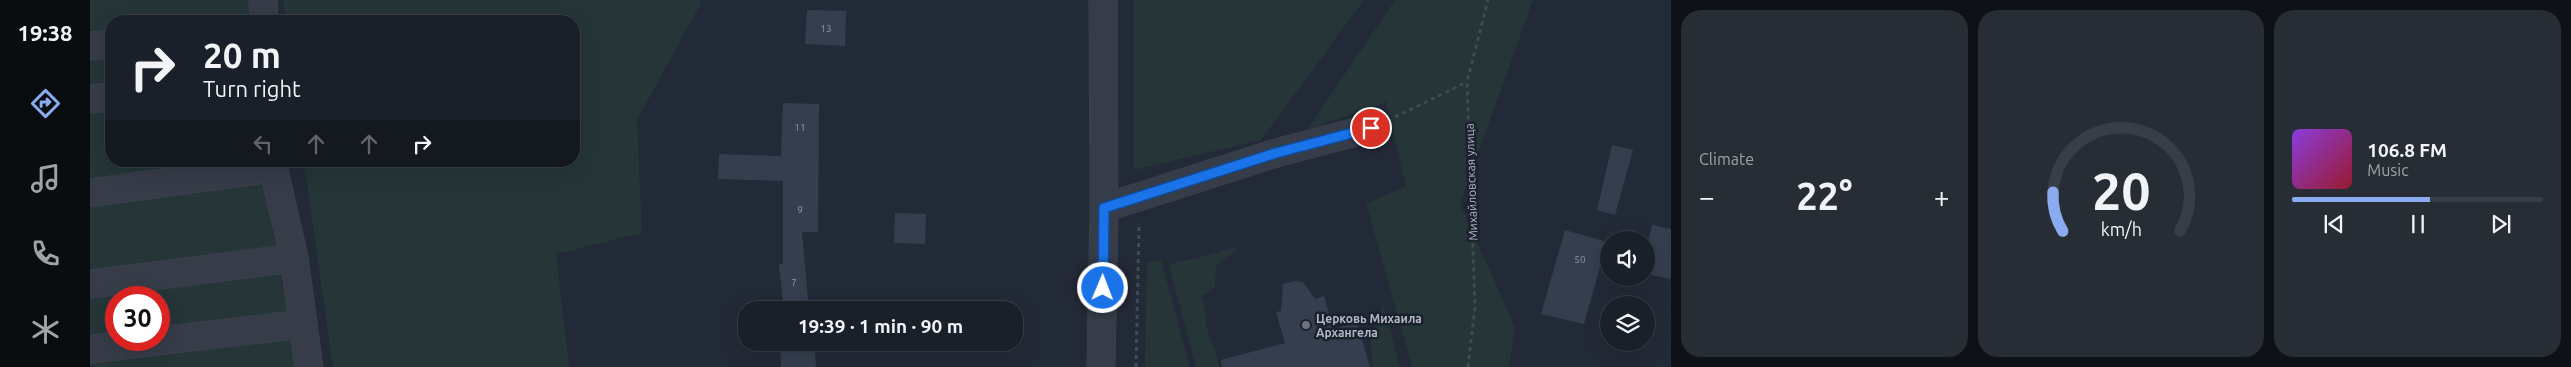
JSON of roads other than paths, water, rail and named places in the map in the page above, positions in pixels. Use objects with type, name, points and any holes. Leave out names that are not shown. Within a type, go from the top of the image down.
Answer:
[{"type":"street","points":[[263,0],[264,15]]},
{"type":"street","points":[[1101,367],[1104,208],[1103,0]]},
{"type":"street","points":[[90,46],[105,45]]},
{"type":"street","points":[[90,100],[105,99]]},
{"type":"street","points":[[1104,208],[1276,153],[1371,128]]},
{"type":"street","points":[[90,193],[260,167]]},
{"type":"street","points":[[273,167],[294,258],[310,367]]},
{"type":"street","points":[[90,284],[294,258]]},
{"type":"street","points":[[90,349],[303,324]]},
{"type":"place","name":"Церковь Михаила Архангела","points":[[1306,325]]}]
